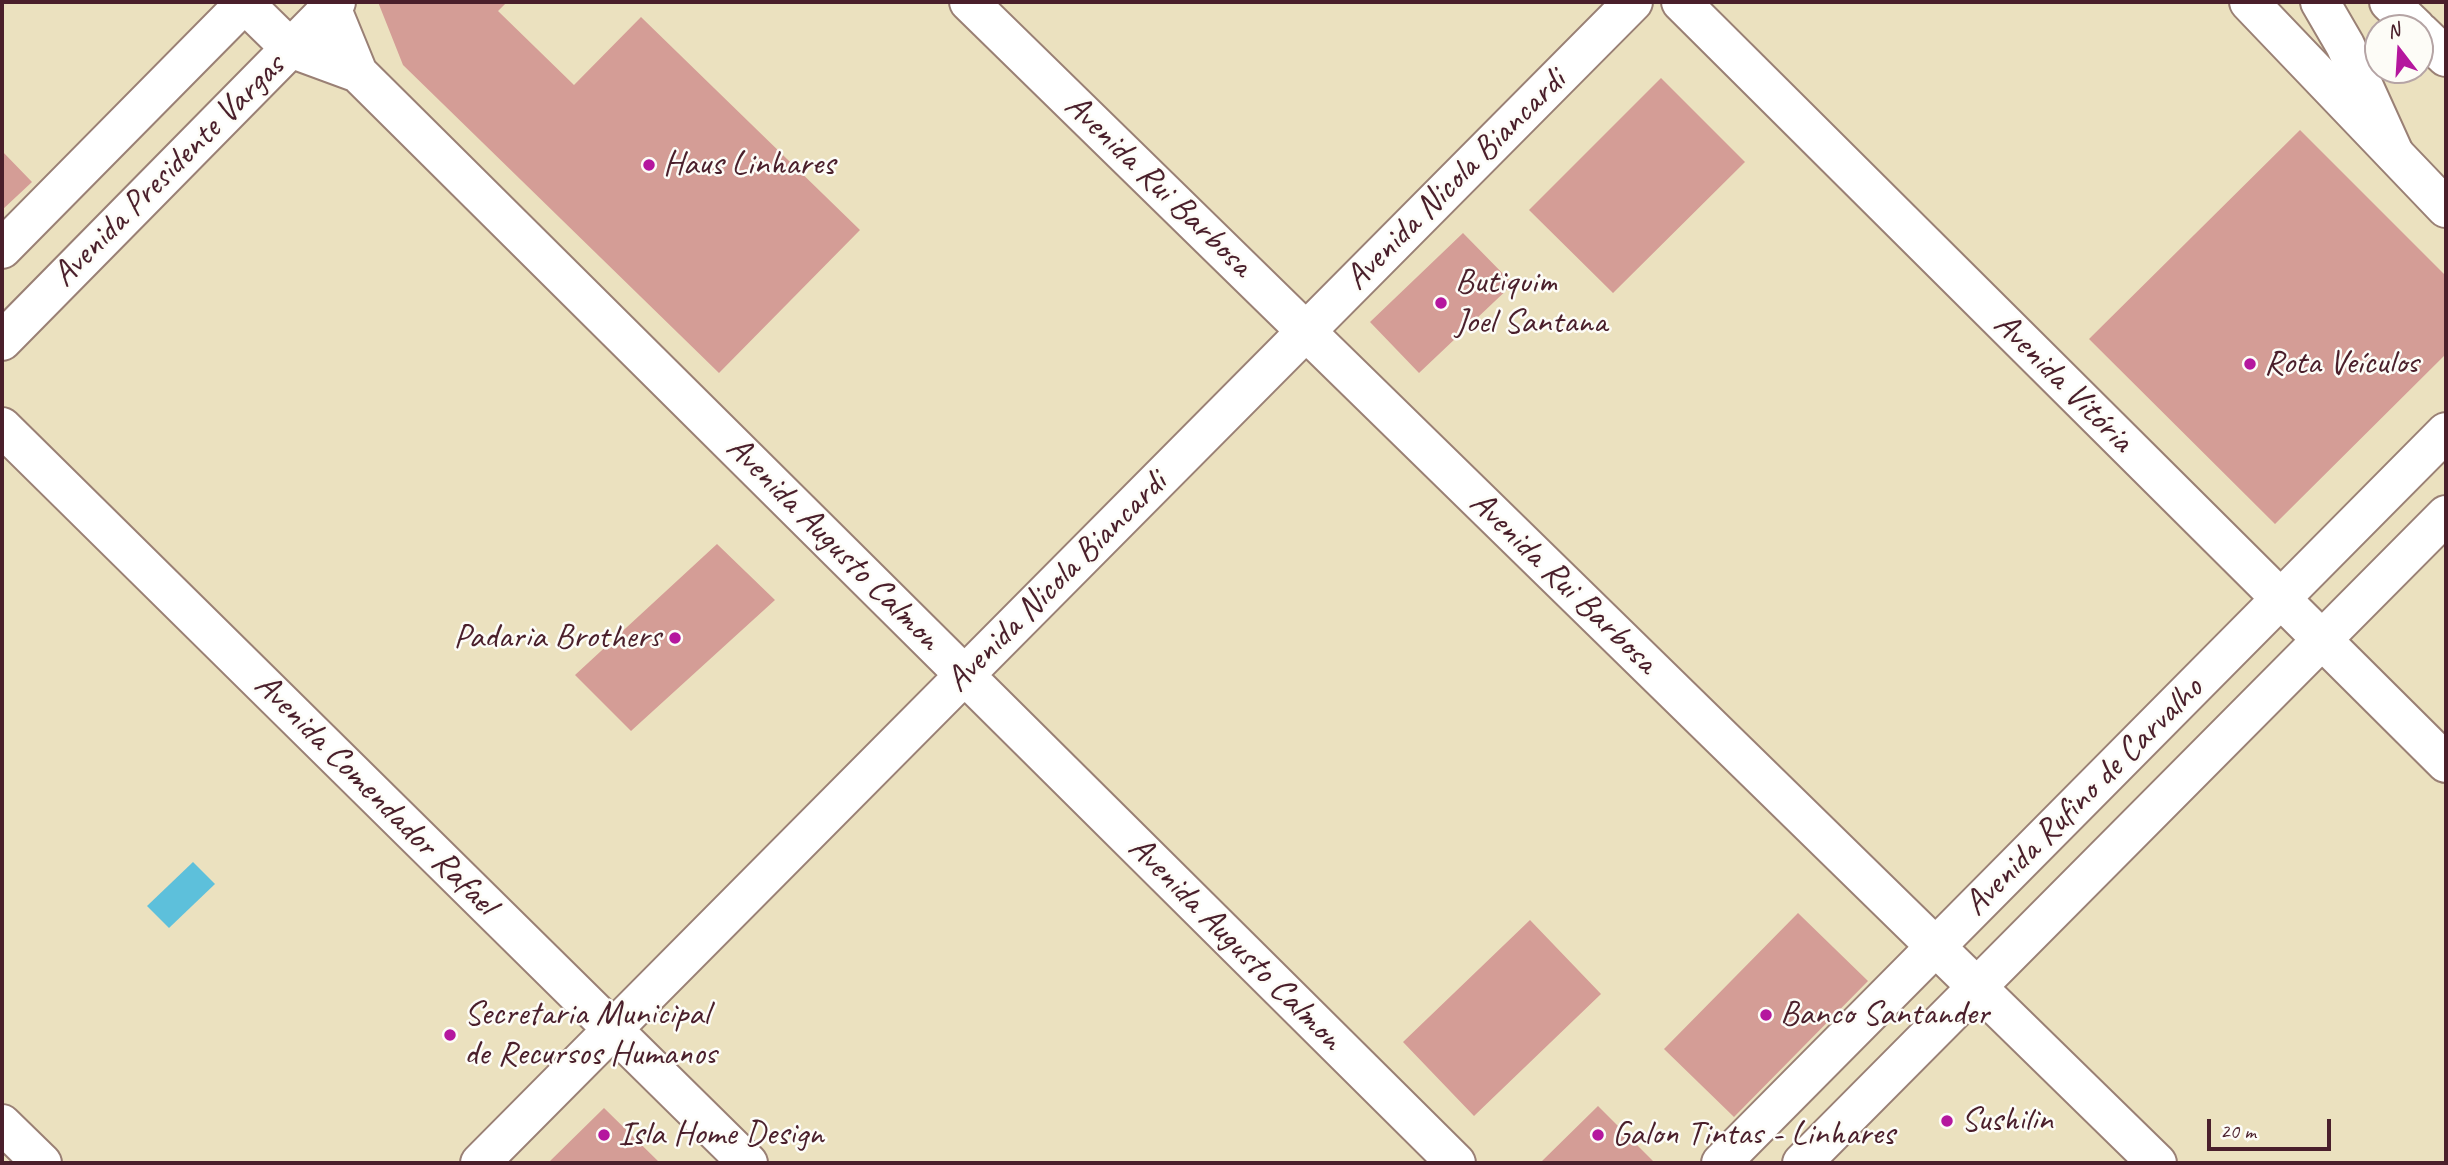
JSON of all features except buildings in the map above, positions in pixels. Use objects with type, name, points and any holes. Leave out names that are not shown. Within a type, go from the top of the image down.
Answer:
[{"type":"main road","points":[[244,2],[290,48]]},
{"type":"main road","name":"Avenida Presidente Vargas","points":[[2,248],[244,2]]},
{"type":"main road","name":"Avenida Rui Barbosa","points":[[969,2],[2157,1163]]},
{"type":"main road","name":"Avenida Nicola Biancardi","points":[[480,1163],[1633,2]]},
{"type":"main road","name":"Avenida Vitória","points":[[1681,2],[2446,763]]},
{"type":"main road","points":[[2249,2],[2446,208]]},
{"type":"main road","points":[[2320,2],[2345,45],[2394,153]]},
{"type":"main road","name":"Avenida Presidente Vargas","points":[[2,341],[331,3]]},
{"type":"main road","name":"Avenida Augusto Calmon","points":[[331,3],[358,73],[1456,1163]]},
{"type":"main road","name":"Avenida Augusto Calmon","points":[[290,48],[358,73]]},
{"type":"main road","name":"Avenida Comendador Rafael","points":[[2,427],[748,1163]]},
{"type":"main road","name":"Avenida Rufino de Carvalho","points":[[1721,1163],[2446,432]]},
{"type":"main road","name":"Avenida Rufino de Carvalho","points":[[1802,1163],[2446,515]]},
{"type":"main road","points":[[2,1124],[42,1163]]},
{"type":"water","points":[[193,862],[215,884],[169,928],[147,906]]},
{"type":"place","name":"Haus Linhares","points":[[649,165]]},
{"type":"place","name":"Butiquim Joel Santana","points":[[1441,303]]},
{"type":"place","name":"Rota Veículos","points":[[2250,364]]},
{"type":"place","name":"Padaria Brothers","points":[[675,638]]},
{"type":"place","name":"Banco Santander","points":[[1766,1015]]},
{"type":"place","name":"Secretaria Municipal de Recursos Humanos","points":[[450,1035]]},
{"type":"place","name":"Sushilin","points":[[1947,1121]]},
{"type":"place","name":"Isla Home Design","points":[[604,1135]]},
{"type":"place","name":"Galon Tintas - Linhares","points":[[1598,1135]]}]
